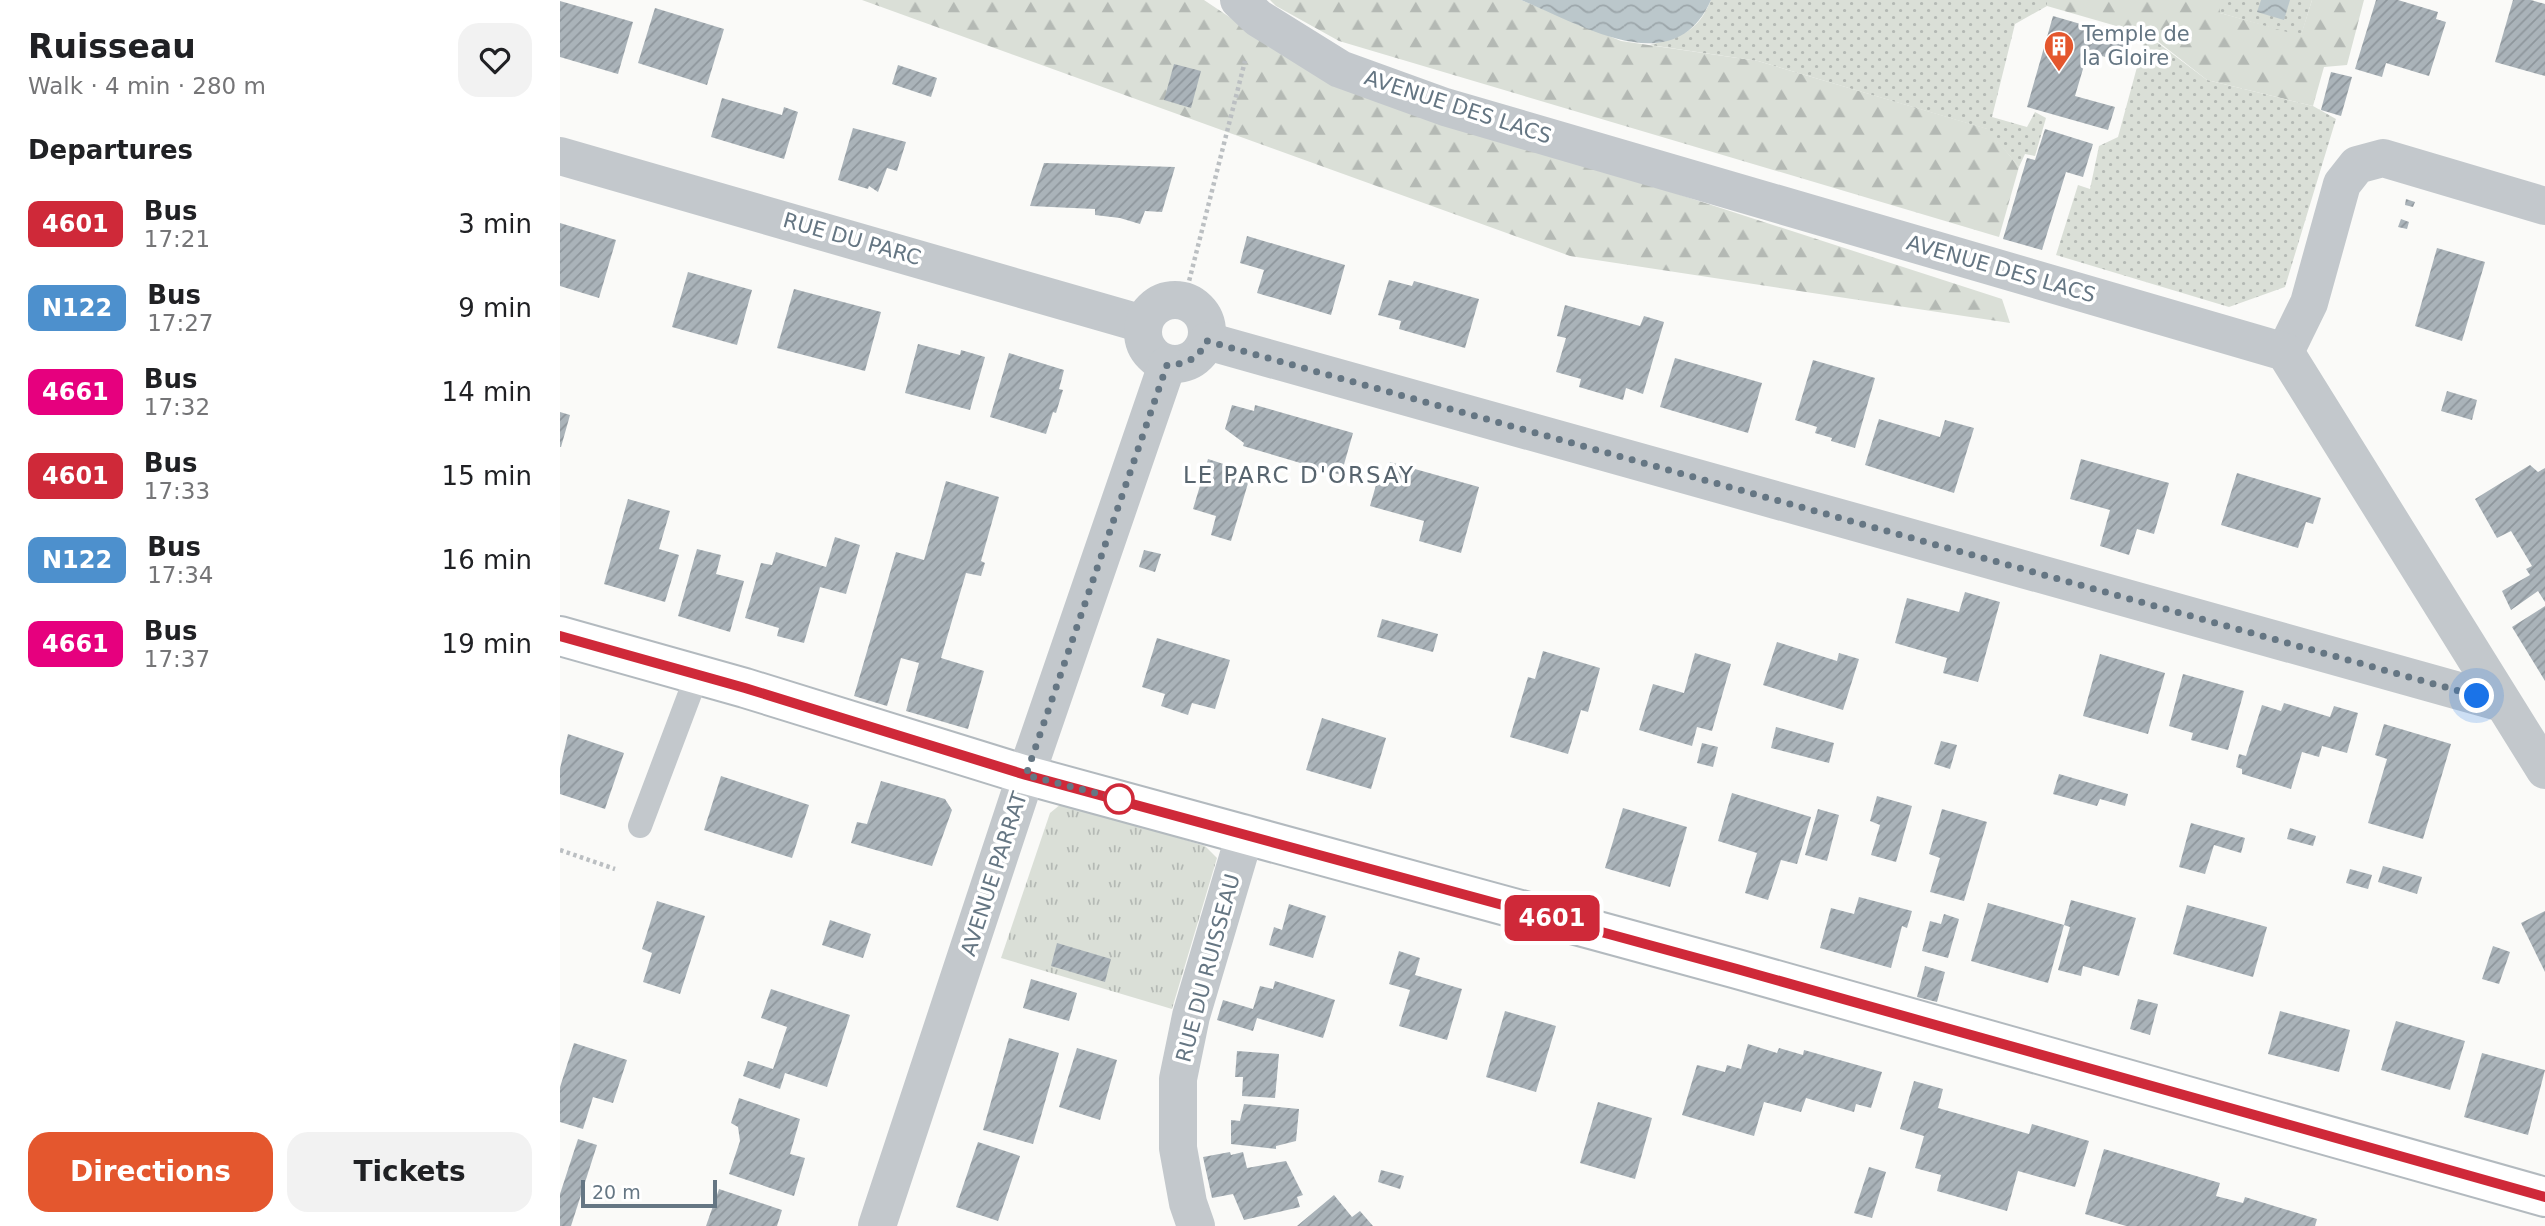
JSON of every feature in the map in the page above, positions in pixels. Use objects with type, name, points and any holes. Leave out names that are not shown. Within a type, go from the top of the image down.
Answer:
[{"type":"main road","points":[[560,636],[1026,775],[1737,969],[2545,1197]]},
{"type":"street","name":"AVENUE DES LACS","points":[[1248,9],[1340,69],[1445,107],[2285,352]]},
{"type":"street","name":"RUE DU PARC","points":[[560,156],[1143,324]]},
{"type":"street","points":[[2545,206],[2383,158],[2357,165],[2342,184],[2309,303],[2285,352],[2545,770]]},
{"type":"street","points":[[1184,300],[1201,312],[1207,341],[1196,357],[1187,362],[1167,365],[1150,354],[1142,334],[1143,324],[1148,315],[1164,302],[1184,300]]},
{"type":"street","points":[[1207,341],[2502,703]]},
{"type":"street","name":"AVENUE PARRAT","points":[[877,1226],[1026,775],[1167,365]]},
{"type":"street","name":"RUE DU RUISSEAU","points":[[1196,1226],[1188,1203],[1178,1148],[1178,1079],[1191,1016],[1245,834]]},
{"type":"lane","points":[[640,826],[697,675]]},
{"type":"path","points":[[1184,300],[1234,94]]},
{"type":"path","points":[[560,850],[615,869]]},
{"type":"green space","points":[[862,0],[1204,0],[1322,79],[2002,299],[2010,323],[1570,256]]},
{"type":"green space","points":[[1270,0],[1521,0],[1621,41],[1758,61],[1988,129],[2019,167],[1999,237],[1339,41]]},
{"type":"green space","points":[[1711,0],[2047,0],[2047,6],[2015,24],[1992,117],[2027,127],[2035,112],[2046,118],[2035,156],[2025,154],[2019,167],[1987,129],[1758,61],[1650,45],[1687,32],[1700,20]]},
{"type":"green space","points":[[2047,0],[2220,0],[2220,13],[2301,35],[2312,0],[2364,0],[2347,65],[2324,67],[2313,106],[2207,80],[2151,36],[2047,6]]},
{"type":"green space","points":[[2220,0],[2312,0],[2301,36],[2220,13]]},
{"type":"green space","points":[[2146,34],[2207,80],[2313,106],[2336,119],[2285,287],[2229,307],[2056,255],[2078,185],[2090,189],[2099,146],[2118,137]]},
{"type":"green space","points":[[1067,803],[1205,846],[1217,858],[1172,1009],[1001,958],[1050,813],[1061,804]]},
{"type":"water","points":[[1521,0],[1711,0],[1695,25],[1674,39],[1650,43],[1598,33]]},
{"type":"water","points":[[2261,0],[2290,0],[2284,20],[2257,12]]},
{"type":"building","points":[[2376,0],[2398,0],[2438,12],[2436,19],[2446,22],[2429,76],[2386,63],[2382,77],[2355,69]]},
{"type":"building","points":[[2513,0],[2531,0],[2545,4],[2545,76],[2495,62]]},
{"type":"building","points":[[560,1],[633,22],[618,74],[560,57]]},
{"type":"building","points":[[655,8],[724,29],[707,85],[638,63]]},
{"type":"building","name":"Temple de la Gloire","points":[[2053,16],[2132,39],[2126,63],[2088,52],[2075,96],[2115,107],[2108,130],[2027,107]]},
{"type":"building","points":[[1174,64],[1201,71],[1191,108],[1164,100]]},
{"type":"building","points":[[898,65],[937,78],[931,97],[892,84]]},
{"type":"building","points":[[2331,72],[2352,77],[2341,116],[2321,110]]},
{"type":"building","points":[[722,98],[782,115],[784,107],[798,112],[784,159],[711,137]]},
{"type":"building","points":[[853,128],[906,142],[897,171],[887,168],[878,192],[869,186],[868,189],[838,180]]},
{"type":"building","points":[[2045,129],[2093,144],[2083,177],[2066,172],[2042,250],[2003,239],[2027,158],[2035,160]]},
{"type":"building","points":[[1044,163],[1175,167],[1162,212],[1145,211],[1140,224],[1095,215],[1095,209],[1030,206]]},
{"type":"building","points":[[2406,199],[2415,202],[2413,207],[2405,205]]},
{"type":"building","points":[[2401,219],[2409,222],[2407,229],[2398,227]]},
{"type":"building","points":[[560,223],[616,240],[599,298],[560,286]]},
{"type":"building","points":[[1247,236],[1345,265],[1331,315],[1257,293],[1264,270],[1240,263]]},
{"type":"building","points":[[2437,248],[2485,262],[2462,341],[2415,326]]},
{"type":"building","points":[[688,272],[752,290],[737,345],[672,327]]},
{"type":"building","points":[[1389,280],[1412,286],[1414,281],[1479,299],[1465,348],[1399,329],[1401,321],[1378,315]]},
{"type":"building","points":[[794,289],[881,312],[865,371],[777,348]]},
{"type":"building","points":[[1565,305],[1640,326],[1644,316],[1664,322],[1643,394],[1626,388],[1623,400],[1579,387],[1581,379],[1556,372],[1566,338],[1557,336]]},
{"type":"building","points":[[918,344],[960,355],[961,350],[985,357],[970,410],[905,393]]},
{"type":"building","points":[[1009,353],[1064,370],[1059,389],[1063,390],[1046,434],[990,417]]},
{"type":"building","points":[[1675,358],[1762,383],[1748,433],[1660,407]]},
{"type":"building","points":[[1813,360],[1875,378],[1855,448],[1831,441],[1832,438],[1815,433],[1817,427],[1795,420]]},
{"type":"building","points":[[2447,391],[2477,400],[2472,420],[2441,411]]},
{"type":"building","points":[[1232,405],[1254,411],[1255,405],[1353,433],[1341,475],[1243,446],[1244,443],[1225,429]]},
{"type":"building","points":[[560,412],[570,415],[561,447],[560,447]]},
{"type":"building","points":[[1879,419],[1940,437],[1945,420],[1974,428],[1954,493],[1865,465]]},
{"type":"building","points":[[1208,459],[1251,473],[1231,541],[1211,535],[1216,516],[1193,509]]},
{"type":"building","points":[[2081,459],[2169,483],[2154,534],[2137,529],[2129,555],[2100,546],[2110,510],[2070,499]]},
{"type":"building","points":[[1390,462],[1479,487],[1461,553],[1419,541],[1424,521],[1370,506],[1378,478],[1386,480]]},
{"type":"building","points":[[2530,465],[2538,472],[2545,468],[2545,602],[2538,591],[2511,610],[2502,591],[2530,575],[2526,569],[2532,566],[2511,531],[2497,538],[2475,499]]},
{"type":"building","points":[[2237,473],[2321,498],[2313,524],[2306,522],[2298,548],[2221,525]]},
{"type":"building","points":[[946,481],[999,497],[981,561],[985,563],[981,576],[966,573],[941,658],[984,671],[968,729],[906,711],[919,663],[901,658],[887,706],[854,696],[896,552],[924,560]]},
{"type":"building","points":[[628,499],[670,511],[659,549],[679,555],[665,602],[604,584]]},
{"type":"building","points":[[835,537],[860,545],[846,594],[820,587],[804,643],[777,636],[779,628],[745,618],[761,563],[772,565],[776,552],[826,567]]},
{"type":"building","points":[[697,549],[721,555],[716,574],[744,581],[730,632],[678,616]]},
{"type":"building","points":[[1144,550],[1161,554],[1155,572],[1139,567]]},
{"type":"building","points":[[1965,592],[2000,602],[1978,682],[1943,673],[1947,658],[1895,643],[1907,598],[1959,612]]},
{"type":"building","points":[[2545,606],[2545,681],[2512,627]]},
{"type":"building","points":[[1382,619],[1438,634],[1433,652],[1377,637]]},
{"type":"building","points":[[1157,638],[1230,660],[1215,709],[1192,703],[1188,715],[1161,706],[1165,694],[1142,687]]},
{"type":"building","points":[[1777,642],[1837,661],[1839,653],[1859,659],[1843,710],[1763,685]]},
{"type":"building","points":[[1543,651],[1600,668],[1588,712],[1581,710],[1568,754],[1510,737],[1528,677],[1535,679]]},
{"type":"building","points":[[1695,653],[1731,664],[1712,731],[1697,727],[1692,746],[1639,730],[1653,684],[1684,693]]},
{"type":"building","points":[[2100,654],[2165,673],[2148,734],[2083,716]]},
{"type":"building","points":[[2183,674],[2244,691],[2228,750],[2191,740],[2193,733],[2169,726]]},
{"type":"building","points":[[2284,703],[2330,717],[2334,706],[2358,713],[2347,753],[2322,746],[2319,757],[2302,752],[2291,789],[2242,774],[2242,769],[2236,767],[2239,754],[2246,756],[2262,705],[2281,711]]},
{"type":"building","points":[[1322,718],[1386,738],[1371,789],[1306,770]]},
{"type":"building","points":[[2384,724],[2451,744],[2423,839],[2368,823],[2387,759],[2375,755]]},
{"type":"building","points":[[1776,727],[1834,743],[1829,763],[1771,748]]},
{"type":"building","points":[[568,734],[624,753],[605,809],[560,794],[560,769]]},
{"type":"building","points":[[1941,741],[1957,745],[1950,769],[1934,764]]},
{"type":"building","points":[[1702,743],[1718,747],[1713,767],[1697,763]]},
{"type":"building","points":[[2059,774],[2128,794],[2125,806],[2100,799],[2097,806],[2053,794]]},
{"type":"building","points":[[721,776],[809,805],[792,858],[704,830]]},
{"type":"building","points":[[881,781],[945,799],[952,810],[932,866],[851,843],[857,822],[867,824]]},
{"type":"building","points":[[1732,793],[1811,817],[1797,864],[1781,860],[1768,900],[1745,893],[1757,853],[1718,841]]},
{"type":"building","points":[[1877,796],[1912,806],[1896,862],[1871,855],[1880,825],[1870,821]]},
{"type":"building","points":[[1623,808],[1687,827],[1670,887],[1605,868]]},
{"type":"building","points":[[1818,809],[1839,815],[1827,861],[1805,855]]},
{"type":"building","points":[[1942,809],[1987,822],[1964,901],[1930,892],[1940,858],[1929,854]]},
{"type":"building","points":[[2191,823],[2245,838],[2241,853],[2214,845],[2205,874],[2179,867]]},
{"type":"building","points":[[2290,828],[2316,836],[2313,846],[2287,839]]},
{"type":"building","points":[[2383,866],[2422,877],[2417,894],[2378,882]]},
{"type":"building","points":[[2350,869],[2372,875],[2368,889],[2346,883]]},
{"type":"building","points":[[1859,897],[1912,911],[1907,928],[1902,926],[1891,968],[1820,948],[1831,908],[1854,914]]},
{"type":"building","points":[[2071,900],[2136,918],[2119,976],[2083,966],[2081,976],[2058,970],[2070,927],[2064,925]]},
{"type":"building","points":[[657,901],[705,916],[680,994],[643,982],[652,953],[642,949]]},
{"type":"building","points":[[1988,903],[2064,925],[2048,983],[1971,961]]},
{"type":"building","points":[[1289,904],[1326,916],[1313,958],[1269,945],[1274,927],[1282,930]]},
{"type":"building","points":[[2187,905],[2267,927],[2253,977],[2173,954]]},
{"type":"building","points":[[2545,911],[2545,972],[2521,923]]},
{"type":"building","points":[[1944,914],[1959,919],[1948,958],[1922,951],[1930,921],[1941,924]]},
{"type":"building","points":[[830,920],[871,934],[863,958],[822,945]]},
{"type":"building","points":[[1057,943],[1111,959],[1105,982],[1051,966]]},
{"type":"building","points":[[2493,946],[2510,952],[2499,984],[2482,979]]},
{"type":"building","points":[[1399,951],[1420,958],[1415,975],[1462,989],[1447,1040],[1399,1026],[1410,990],[1389,984]]},
{"type":"building","points":[[1925,966],[1945,972],[1937,1002],[1917,997]]},
{"type":"building","points":[[1031,979],[1077,993],[1069,1021],[1023,1008]]},
{"type":"building","points":[[1275,981],[1335,1000],[1323,1038],[1257,1018],[1253,1031],[1217,1020],[1223,1000],[1253,1009],[1260,986],[1273,989]]},
{"type":"building","points":[[771,989],[850,1015],[827,1087],[785,1073],[780,1089],[743,1076],[748,1061],[773,1069],[787,1027],[761,1018]]},
{"type":"building","points":[[2138,999],[2158,1004],[2150,1035],[2130,1029]]},
{"type":"building","points":[[1505,1011],[1556,1026],[1536,1092],[1486,1077]]},
{"type":"building","points":[[2280,1011],[2350,1030],[2339,1072],[2268,1054]]},
{"type":"building","points":[[2396,1021],[2465,1041],[2450,1090],[2381,1070]]},
{"type":"building","points":[[1009,1038],[1059,1053],[1033,1144],[983,1130]]},
{"type":"building","points":[[574,1043],[627,1060],[613,1103],[593,1097],[583,1129],[560,1122],[560,1087]]},
{"type":"building","points":[[1748,1044],[1777,1053],[1779,1048],[1803,1055],[1804,1050],[1882,1072],[1871,1108],[1856,1104],[1854,1112],[1806,1098],[1801,1112],[1764,1102],[1754,1136],[1682,1115],[1697,1065],[1725,1072],[1727,1065],[1741,1069]]},
{"type":"building","points":[[1077,1048],[1117,1060],[1100,1120],[1059,1107]]},
{"type":"building","points":[[1237,1051],[1279,1054],[1275,1098],[1242,1096],[1243,1077],[1235,1077]]},
{"type":"building","points":[[2482,1053],[2545,1070],[2528,1135],[2464,1117]]},
{"type":"building","points":[[1914,1081],[1943,1089],[1938,1108],[2029,1134],[2032,1124],[2089,1141],[2075,1187],[2018,1171],[2007,1211],[1937,1191],[1941,1175],[1915,1168],[1924,1136],[1900,1129]]},
{"type":"building","points":[[739,1098],[800,1119],[790,1154],[805,1158],[794,1196],[729,1174],[740,1141],[738,1127],[731,1123]]},
{"type":"building","points":[[1598,1102],[1652,1118],[1635,1179],[1580,1163]]},
{"type":"building","points":[[1244,1104],[1299,1109],[1296,1141],[1276,1146],[1276,1149],[1231,1144],[1231,1120],[1240,1121]]},
{"type":"building","points":[[578,1139],[597,1145],[571,1226],[560,1226],[560,1194]]},
{"type":"building","points":[[978,1142],[1020,1156],[998,1221],[956,1207]]},
{"type":"building","points":[[2104,1149],[2220,1183],[2216,1196],[2243,1203],[2245,1197],[2317,1219],[2315,1226],[2126,1226],[2085,1214]]},
{"type":"building","points":[[1230,1152],[1231,1155],[1243,1152],[1247,1168],[1286,1161],[1303,1195],[1297,1197],[1300,1207],[1244,1220],[1233,1194],[1212,1198],[1203,1157]]},
{"type":"building","points":[[1869,1167],[1886,1172],[1872,1218],[1854,1213]]},
{"type":"building","points":[[1381,1170],[1404,1176],[1400,1189],[1378,1182]]},
{"type":"building","points":[[719,1189],[782,1210],[777,1226],[706,1226]]},
{"type":"building","points":[[1334,1195],[1352,1217],[1360,1211],[1373,1226],[1297,1226]]},
{"type":"bus line","name":"4601","points":[[560,636],[745,688],[1026,775],[1737,969],[2545,1197]]},
{"type":"place","name":"Temple de la Gloire","points":[[2059,73]]},
{"type":"district","name":"LE PARC D'ORSAY","points":[[1299,475]]},
{"type":"route","points":[[1119,799],[1026,775],[1167,365],[1187,362],[1196,357],[1207,341],[2477,696]]}]
